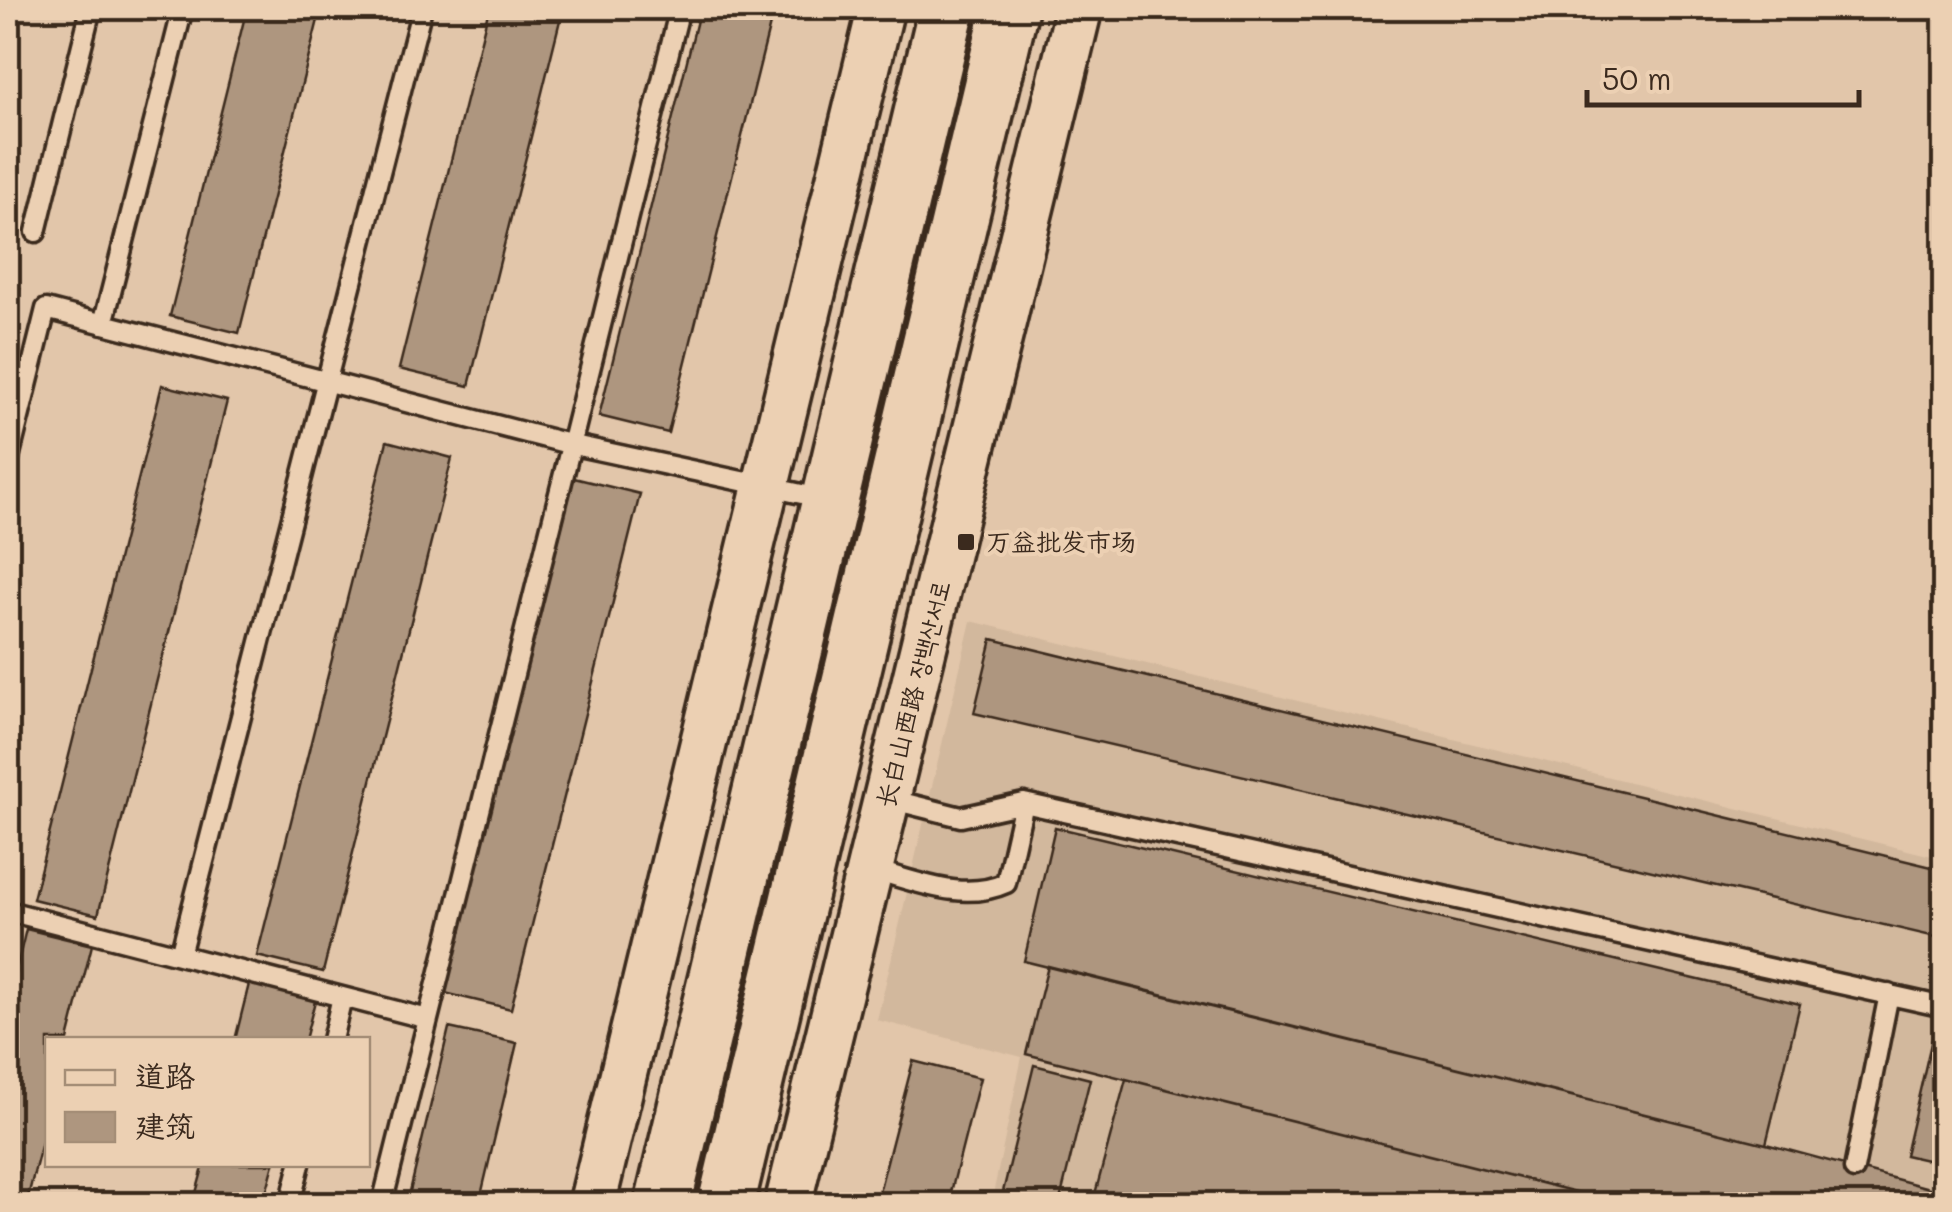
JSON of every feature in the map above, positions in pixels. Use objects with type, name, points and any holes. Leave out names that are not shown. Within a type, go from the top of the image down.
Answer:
[{"type":"main road","points":[[663,1204],[948,8]]},
{"type":"main road","points":[[726,1204],[1010,8]]},
{"type":"street","points":[[592,1204],[881,8]]},
{"type":"street","name":"长白山西路 장백산서로","points":[[788,1204],[1079,8]]},
{"type":"lane","points":[[36,232],[92,8]]},
{"type":"lane","points":[[103,324],[183,8]]},
{"type":"lane","points":[[180,955],[422,8]]},
{"type":"lane","points":[[382,1204],[680,8]]},
{"type":"lane","points":[[8,462],[46,310],[570,444],[830,500]]},
{"type":"lane","points":[[888,799],[961,817],[1024,803],[1944,1007]]},
{"type":"lane","points":[[869,868],[964,893],[986,892],[1006,883],[1024,803]]},
{"type":"lane","points":[[8,911],[428,1019]]},
{"type":"lane","points":[[1854,1169],[1888,994]]},
{"type":"lane","points":[[333,1037],[342,997]]},
{"type":"lane","points":[[290,1204],[299,1167]]},
{"type":"shaded area","points":[[971,621],[1944,859],[1944,1204],[991,1204],[1022,1057],[877,1020]]},
{"type":"building","points":[[247,8],[321,8],[239,333],[170,316]]},
{"type":"building","points":[[489,8],[563,8],[469,386],[399,369]]},
{"type":"building","points":[[700,8],[774,8],[668,433],[599,416]]},
{"type":"building","points":[[8,286],[20,289],[8,341]]},
{"type":"building","points":[[162,385],[227,401],[98,915],[33,899]]},
{"type":"building","points":[[387,441],[452,458],[323,972],[257,956]]},
{"type":"building","points":[[574,478],[640,494],[511,1009],[445,993]]},
{"type":"building","points":[[992,639],[1944,870],[1944,939],[974,713]]},
{"type":"building","points":[[1055,827],[1800,1004],[1766,1144],[1024,961]]},
{"type":"building","points":[[26,929],[92,945],[69,1037],[45,1037],[45,1131],[26,1204],[8,1204],[8,1004]]},
{"type":"building","points":[[1048,966],[1766,1144],[1944,1192],[1944,1204],[1624,1204],[1026,1054]]},
{"type":"building","points":[[250,980],[316,997],[306,1037],[236,1037]]},
{"type":"building","points":[[1935,1026],[1944,1028],[1944,1164],[1905,1155]]},
{"type":"building","points":[[449,1028],[517,1043],[479,1204],[407,1204]]},
{"type":"building","points":[[913,1061],[980,1078],[948,1204],[876,1204]]},
{"type":"building","points":[[1034,1065],[1090,1079],[1059,1204],[1000,1204]]},
{"type":"building","points":[[1126,1079],[1624,1204],[1138,1204],[1095,1194]]},
{"type":"building","points":[[203,1167],[273,1167],[263,1204],[193,1204]]},
{"type":"place","name":"万益批发市场","points":[[966,542]]}]
